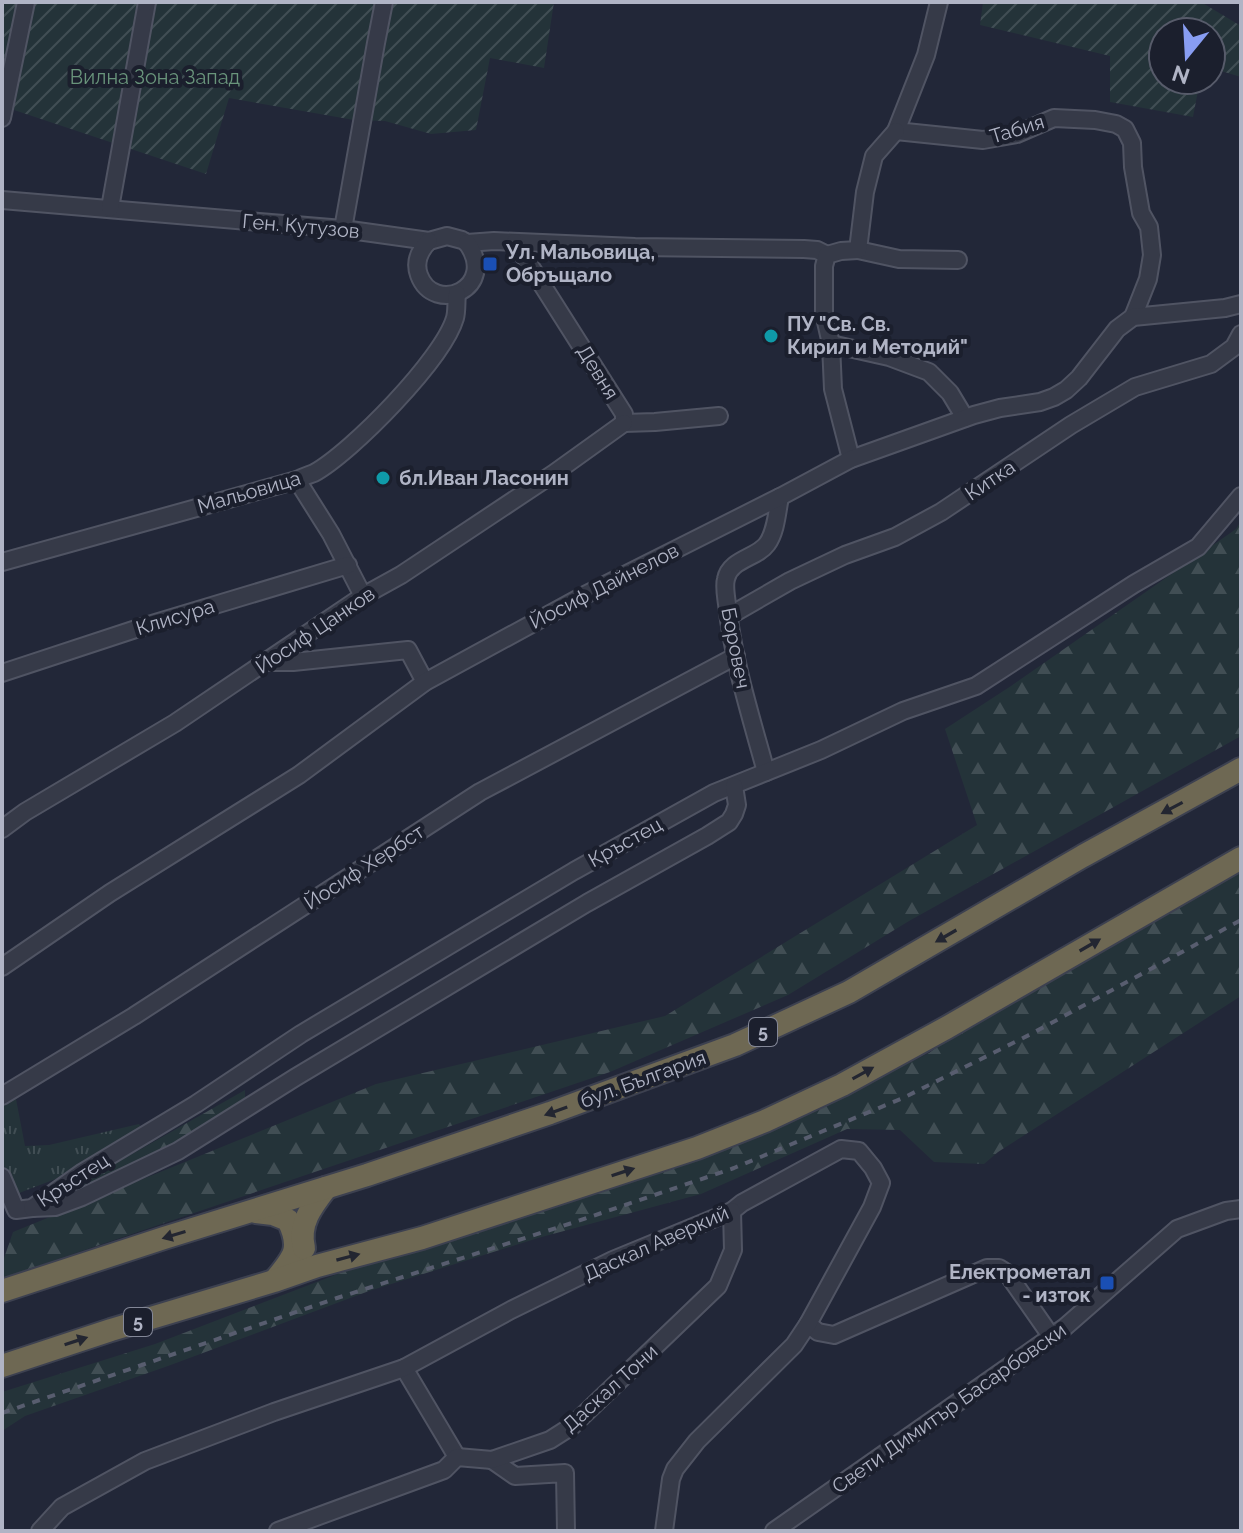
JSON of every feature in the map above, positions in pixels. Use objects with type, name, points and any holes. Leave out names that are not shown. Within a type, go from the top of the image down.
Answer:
[{"type":"highway","name":"бул. България","points":[[2,1291],[550,1113],[735,1045],[849,992],[1083,856],[1241,770]]},
{"type":"highway","name":"5","points":[[2,1366],[317,1266],[422,1238],[697,1148],[765,1121],[842,1085],[933,1035],[1241,858]]},
{"type":"highway","points":[[317,1266],[305,1252],[302,1238],[305,1220],[326,1188]]},
{"type":"highway","points":[[249,1212],[273,1214],[288,1220],[295,1235],[292,1260],[274,1281]]},
{"type":"street","points":[[2,118],[26,2]]},
{"type":"street","points":[[110,208],[147,2]]},
{"type":"street","points":[[343,229],[384,2]]},
{"type":"street","points":[[939,2],[926,55],[896,131],[874,156],[865,192],[858,250],[899,259],[958,260]]},
{"type":"street","name":"Табия","points":[[896,131],[983,140],[1017,134],[1054,118],[1095,120],[1125,129],[1132,143],[1141,213],[1149,227],[1152,255],[1148,279],[1133,317]]},
{"type":"street","name":"Ген. Кутузов","points":[[2,200],[343,229],[429,241],[447,236],[467,243],[804,249],[827,255],[858,250]]},
{"type":"street","points":[[429,241],[417,258],[420,279],[435,293],[446,295],[457,294],[474,277],[477,265],[467,243]]},
{"type":"street","name":"Девня","points":[[515,242],[624,414],[624,423],[719,416]]},
{"type":"street","points":[[827,255],[824,266],[824,313],[831,344],[833,389],[851,459]]},
{"type":"street","name":"Мальовица","points":[[2,562],[313,473],[356,440],[420,373],[442,344],[455,317],[457,294]]},
{"type":"street","points":[[1133,317],[1241,304]]},
{"type":"street","name":"Йосиф Дайнелов","points":[[2,967],[110,893],[299,775],[425,682],[581,597],[851,459],[965,418],[1000,408],[1040,402],[1066,390],[1117,329],[1133,317]]},
{"type":"street","name":"Китка","points":[[729,616],[790,581],[845,555],[895,537],[941,512],[1071,425],[1135,387],[1211,364],[1234,347],[1241,334]]},
{"type":"street","points":[[831,344],[889,357],[929,372],[950,393],[965,418]]},
{"type":"street","name":"Йосиф Цанков","points":[[2,829],[25,812],[175,723],[363,596],[401,575],[544,481],[624,423]]},
{"type":"street","points":[[297,480],[315,506],[363,596]]},
{"type":"street","name":"Кръстец","points":[[24,1209],[196,1104],[301,1034],[574,871],[714,793],[821,750],[903,711],[976,686],[1134,584],[1198,547],[1241,496]]},
{"type":"street","name":"Боровеч","points":[[766,772],[736,656],[726,578],[739,562],[765,548],[774,527],[780,497]]},
{"type":"street","name":"Клисура","points":[[2,673],[348,565]]},
{"type":"street","points":[[267,662],[408,650],[425,682]]},
{"type":"street","name":"Йосиф Хербст","points":[[2,1096],[147,1008],[480,792],[736,656]]},
{"type":"street","points":[[2,1177],[24,1209],[55,1207],[178,1151],[587,903],[729,822],[737,805],[734,786]]},
{"type":"street","name":"Даскал Аверкий","points":[[40,1531],[62,1507],[145,1461],[274,1412],[404,1368],[511,1310],[613,1260],[732,1211],[841,1149],[859,1151],[881,1183],[872,1207],[794,1345],[681,1460],[671,1479],[664,1531]]},
{"type":"street","name":"Свети Димитър Басарбовски","points":[[774,1531],[1065,1327],[1177,1229],[1226,1211],[1241,1209]]},
{"type":"street","name":"Даскал Тони","points":[[457,1457],[492,1460],[550,1440],[572,1426],[718,1286],[733,1250],[732,1211]]},
{"type":"street","points":[[808,1324],[818,1332],[834,1335],[987,1268],[999,1268],[1007,1273],[1051,1336]]},
{"type":"street","points":[[278,1531],[444,1470],[457,1457],[404,1368]]},
{"type":"street","points":[[492,1460],[515,1476],[565,1473],[566,1531]]},
{"type":"green space","name":"Вилна Зона Запад","points":[[2,2],[554,2],[544,68],[490,58],[476,130],[431,134],[385,121],[354,120],[229,98],[206,174],[2,106]]},
{"type":"green space","points":[[983,2],[1201,2],[1224,16],[1147,16],[1147,96],[1197,96],[1193,117],[1110,102],[1110,56],[980,25]]},
{"type":"green space","points":[[1227,18],[1241,26],[1241,77],[1227,73]]},
{"type":"green space","points":[[1241,521],[1241,736],[909,921],[788,995],[610,1072],[2,1278],[2,1264],[13,1232],[376,1084],[665,1016],[977,825],[945,729],[1236,529]]},
{"type":"green space","points":[[1241,866],[1241,996],[984,1164],[934,1162],[900,1130],[847,1129],[701,1194],[538,1238],[369,1291],[25,1416],[2,1431],[2,1392],[155,1344],[348,1270],[634,1181],[814,1109],[929,1053],[949,1038]]},
{"type":"green space","points":[[245,1090],[245,1107],[49,1205],[67,1191]]},
{"type":"green space","points":[[16,1099],[25,1146],[49,1145],[139,1124],[152,1142],[14,1195],[2,1160],[2,1105]]},
{"type":"railway","points":[[2,1413],[337,1298],[734,1168],[903,1098],[1031,1034],[1241,920]]},
{"type":"place","name":"Ул. Мальовица, Обръщало","points":[[490,264]]},
{"type":"place","name":"ПУ \"Св. Св. Кирил и Методий\"","points":[[771,336]]},
{"type":"place","name":"бл.Иван Ласонин","points":[[383,478]]},
{"type":"place","name":"Електрометал - изток","points":[[1107,1283]]}]
